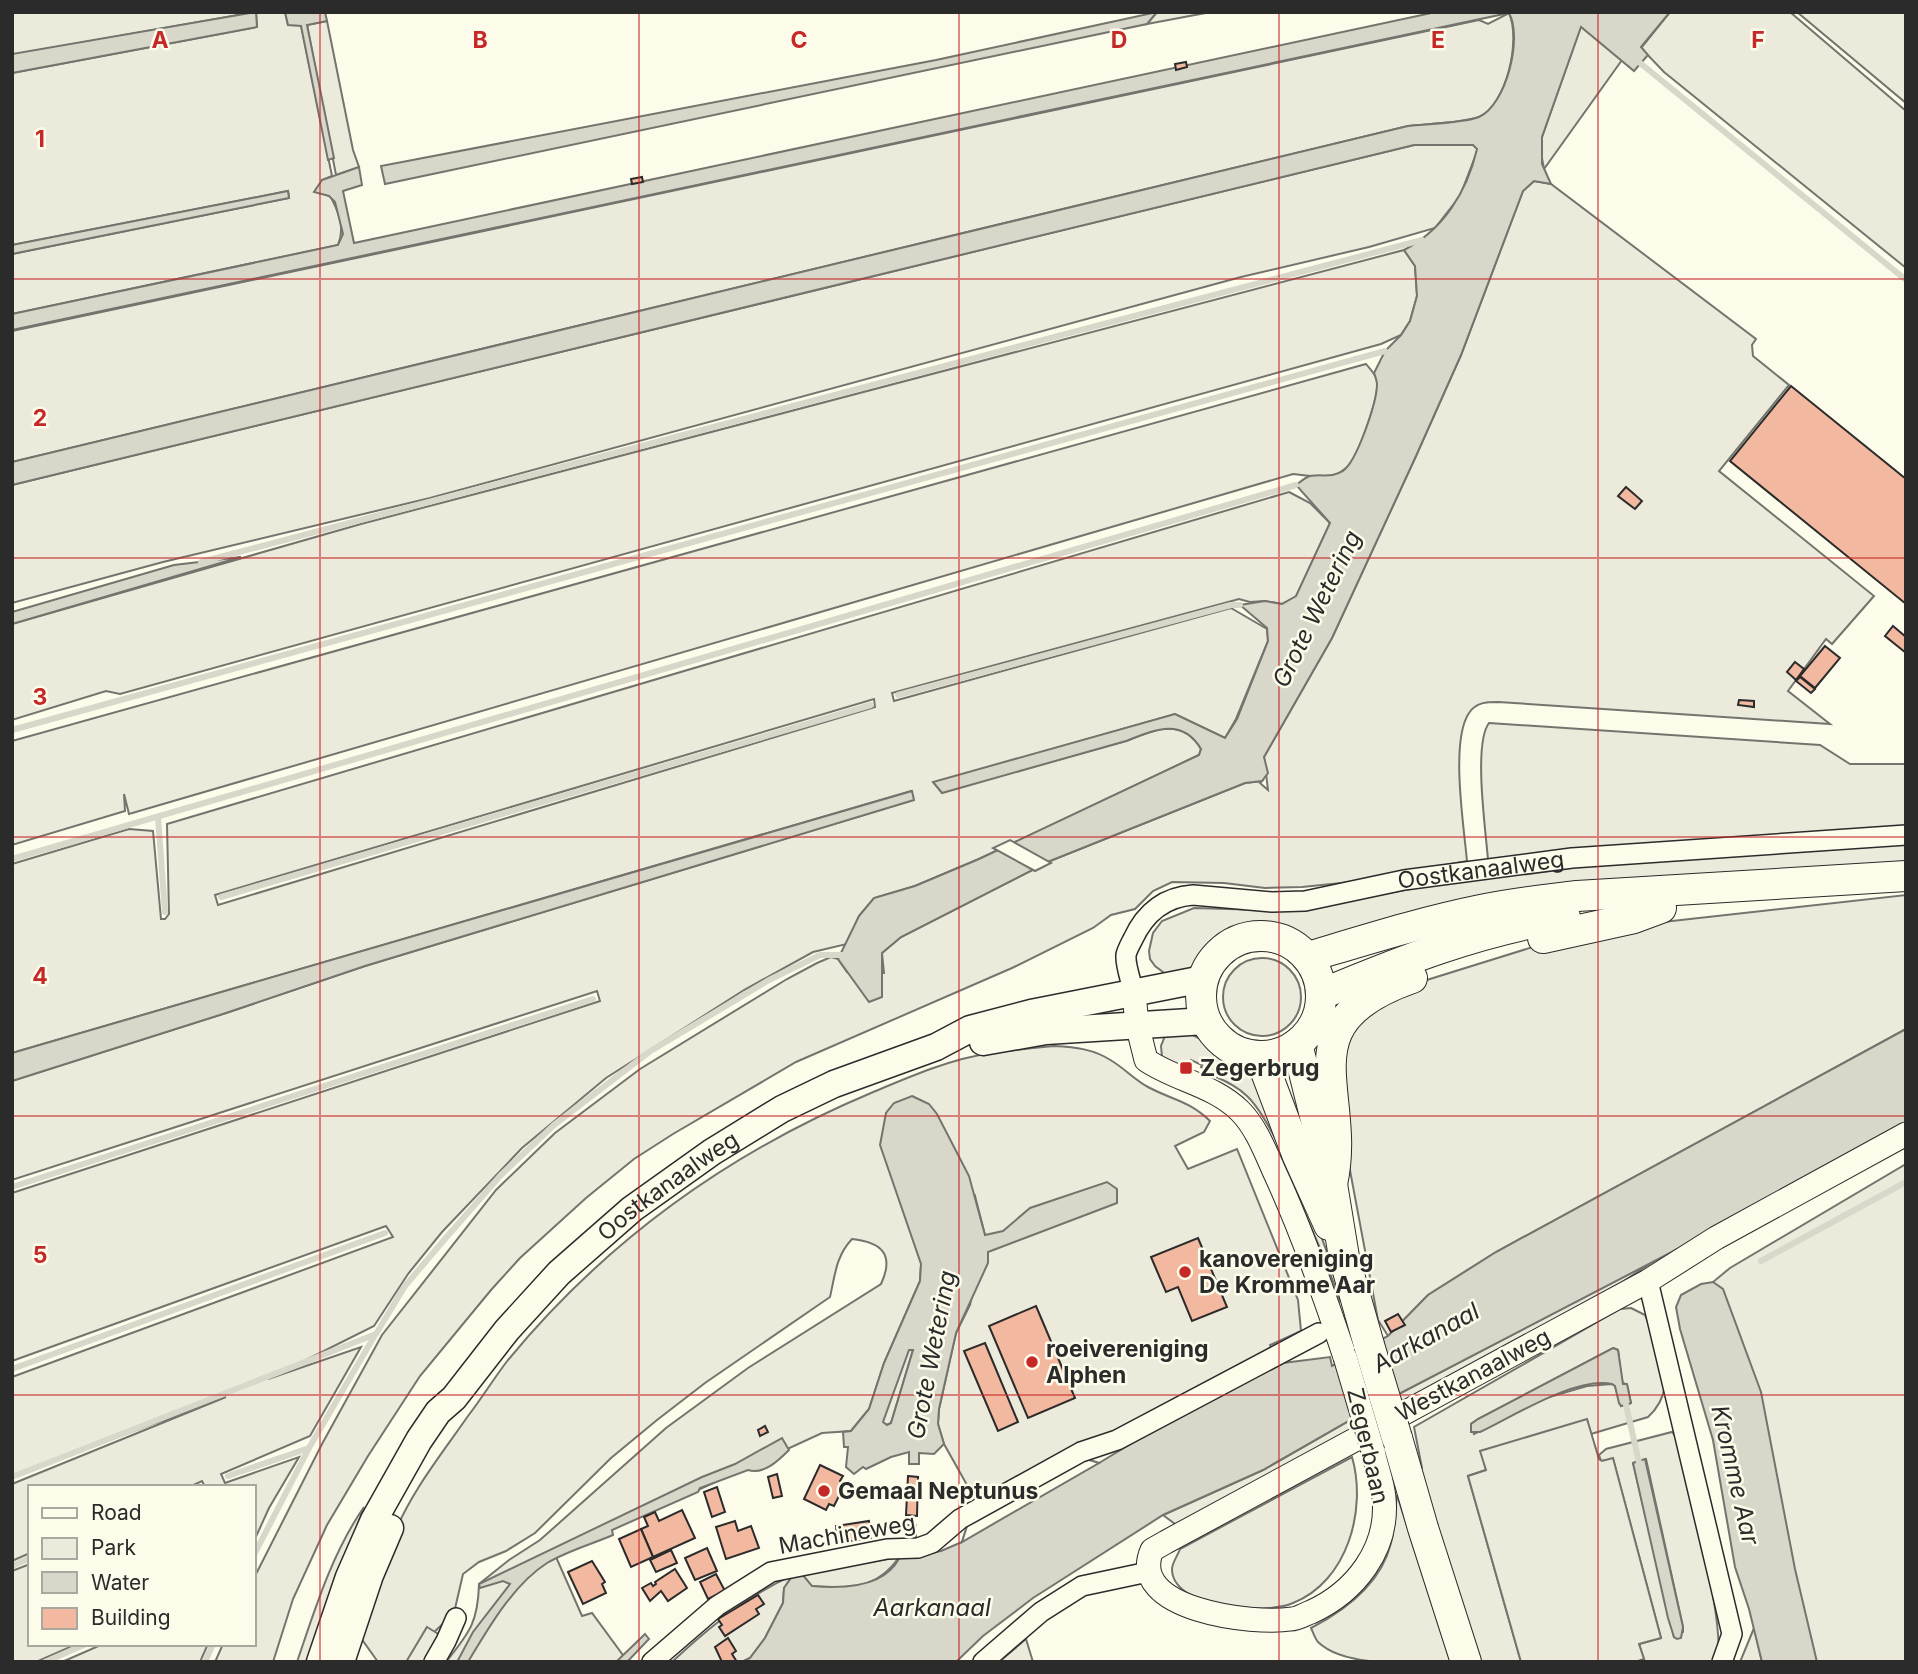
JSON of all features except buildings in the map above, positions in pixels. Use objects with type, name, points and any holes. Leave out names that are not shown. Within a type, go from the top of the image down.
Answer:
[{"type":"main road","name":"Oostkanaalweg","points":[[1308,957],[1412,926],[1483,909],[1530,902],[1577,896],[1906,876]]},
{"type":"main road","points":[[1322,994],[1425,953],[1530,923],[1580,915],[1661,908],[1847,898],[1906,891]]},
{"type":"main road","points":[[1332,1184],[1338,1161],[1330,1060],[1340,1027],[1356,1007],[1385,989],[1505,946],[1634,918],[1661,908]]},
{"type":"main road","points":[[1249,936],[1268,936],[1286,940],[1308,957],[1319,978],[1322,994],[1316,1022],[1297,1044],[1280,1054],[1260,1056],[1243,1054],[1215,1035],[1206,1021],[1201,1000],[1203,979],[1216,955],[1231,943],[1249,936]]},
{"type":"main road","name":"Oostkanaalweg","points":[[320,1662],[349,1577],[374,1520],[438,1412],[454,1398],[507,1331],[559,1273],[593,1241],[671,1180],[782,1109],[834,1084],[936,1047],[970,1029],[1031,1013],[1203,979]]},
{"type":"main road","name":"Oostkanaalweg","points":[[936,1047],[973,1044],[1046,1031],[1206,1021]]},
{"type":"main road","name":"Zegerbaan","points":[[1297,1044],[1332,1184],[1357,1351],[1385,1444],[1423,1528],[1466,1662]]},
{"type":"main road","name":"Zegerbaan","points":[[1260,1056],[1297,1154],[1344,1257]]},
{"type":"main road","name":"Oostkanaalweg","points":[[341,1662],[370,1575],[387,1535],[423,1461],[448,1419],[454,1398]]},
{"type":"street","name":"Oostkanaalweg","points":[[1137,1024],[1126,955],[1140,924],[1155,908],[1180,896],[1272,902],[1304,901],[1405,880],[1572,858],[1906,835]]},
{"type":"street","name":"Zegerbaan","points":[[1137,1024],[1146,1060],[1160,1070],[1224,1098],[1240,1111],[1252,1127],[1357,1351]]},
{"type":"street","name":"Westkanaalweg","points":[[1148,1572],[1152,1550],[1647,1280],[1716,1238],[1906,1135]]},
{"type":"street","points":[[1647,1280],[1732,1634],[1722,1662]]},
{"type":"street","name":"Machineweg","points":[[652,1662],[717,1606],[771,1572],[932,1543],[960,1519],[1081,1452],[1117,1440],[1320,1333]]},
{"type":"street","name":"Zegerbaan","points":[[1148,1572],[1156,1588],[1168,1597],[1189,1606],[1257,1621],[1294,1619],[1332,1602],[1355,1584],[1372,1559],[1383,1525],[1385,1444]]},
{"type":"street","points":[[983,1662],[1041,1612],[1082,1586],[1148,1572]]},
{"type":"street","points":[[434,1662],[456,1618]]},
{"type":"green space","points":[[12,12],[255,12],[12,55]]},
{"type":"green space","points":[[256,12],[285,12],[288,25],[301,25],[332,176],[322,180],[340,219],[341,236],[338,245],[12,314],[12,254],[289,198],[288,191],[12,245],[12,73],[257,27]]},
{"type":"green space","points":[[1157,12],[1211,12],[1147,24]]},
{"type":"green space","points":[[1670,12],[1790,12],[1906,111],[1906,268],[1664,72],[1641,48]]},
{"type":"green space","points":[[1797,12],[1906,12],[1906,103]]},
{"type":"green space","points":[[1509,13],[1513,39],[1509,70],[1497,99],[1489,110],[1479,117],[1408,126],[12,462],[12,331],[1479,20],[1488,24]]},
{"type":"green space","points":[[327,21],[353,150],[359,167],[336,175],[307,25]]},
{"type":"green space","points":[[1581,26],[1622,60],[1544,169],[1542,137]]},
{"type":"green space","points":[[1414,145],[1473,145],[1478,149],[1460,196],[1435,228],[1369,247],[1241,277],[430,498],[163,562],[12,603],[12,485]]},
{"type":"green space","points":[[1534,181],[1551,184],[1756,339],[1752,345],[1753,356],[1789,385],[1719,471],[1874,596],[1832,644],[1826,639],[1788,691],[1830,724],[1482,703],[1469,713],[1460,743],[1460,785],[1467,861],[1361,881],[1302,887],[1265,888],[1224,883],[1172,882],[1153,891],[1135,909],[1111,915],[1093,928],[1012,968],[796,1062],[634,1159],[520,1258],[420,1376],[368,1456],[327,1525],[293,1599],[273,1662],[215,1662],[222,1646],[256,1646],[256,1574],[322,1444],[382,1335],[496,1190],[555,1133],[640,1069],[817,963],[831,957],[838,959],[847,972],[884,973],[882,953],[901,937],[1050,861],[1245,783],[1262,781],[1260,783],[1268,790],[1264,757],[1332,638],[1416,456],[1461,355],[1523,191]]},
{"type":"green space","points":[[1404,250],[1415,266],[1417,296],[1410,321],[1401,335],[1381,344],[120,694],[106,691],[12,720],[12,624],[361,524]]},
{"type":"green space","points":[[1366,364],[1377,382],[1371,413],[1351,462],[1334,475],[1321,477],[1293,474],[129,814],[124,794],[125,811],[12,845],[12,741]]},
{"type":"green space","points":[[1289,492],[1310,503],[1330,523],[1296,597],[1282,604],[1239,599],[892,693],[894,701],[1231,608],[1267,629],[1268,641],[1236,719],[1225,738],[1175,714],[934,783],[942,792],[1157,730],[1185,733],[1201,749],[1199,755],[979,859],[915,886],[874,898],[859,916],[847,944],[813,952],[744,990],[606,1078],[522,1148],[442,1232],[408,1274],[374,1326],[268,1379],[361,1347],[310,1436],[221,1474],[225,1483],[299,1457],[269,1508],[256,1537],[256,1485],[204,1485],[202,1481],[193,1485],[28,1485],[28,1554],[12,1561],[12,1484],[226,1397],[12,1476],[12,1377],[393,1237],[386,1226],[12,1361],[12,1193],[600,1001],[597,991],[12,1180],[12,1081],[365,966],[913,800],[911,791],[12,1053],[12,864],[129,829],[153,831],[161,919],[165,919],[169,914],[167,824]],"holes":[[[874,699],[875,707],[218,905],[215,895]]]},
{"type":"green space","points":[[1489,723],[1820,745],[1850,764],[1906,764],[1906,831],[1488,860],[1481,768],[1484,734]]},
{"type":"green space","points":[[1906,843],[1906,869],[1312,942],[1273,928],[1250,929],[1228,936],[1218,943],[1196,969],[1167,975],[1150,959],[1153,933],[1162,921],[1194,908],[1294,911],[1426,886],[1517,873],[1621,862]]},
{"type":"green space","points":[[1906,895],[1906,1029],[1496,1252],[1428,1295],[1388,1336],[1378,1320],[1343,1133],[1339,1061],[1360,1019],[1414,984],[1568,936],[1609,928]]},
{"type":"green space","points":[[1254,958],[1270,958],[1284,964],[1295,975],[1301,989],[1301,1005],[1295,1019],[1284,1030],[1270,1036],[1254,1036],[1240,1030],[1229,1019],[1223,1005],[1223,989],[1229,975],[1240,964]]},
{"type":"green space","points":[[1189,1033],[1248,1065],[1305,1192],[1344,1299],[1340,1301],[1297,1195],[1301,1194],[1290,1170],[1270,1128],[1255,1105],[1238,1089],[1208,1073],[1202,1065],[1191,1060],[1188,1066],[1182,1065],[1180,1068],[1162,1057],[1161,1046],[1165,1036]]},
{"type":"green space","points":[[1054,1046],[1084,1049],[1105,1057],[1143,1084],[1187,1104],[1210,1121],[1204,1132],[1175,1146],[1188,1169],[1237,1149],[1298,1300],[1301,1331],[1270,1345],[1272,1351],[976,1501],[944,1444],[938,1424],[956,1333],[970,1305],[985,1235],[975,1196],[921,1264],[920,1281],[884,1363],[869,1409],[851,1431],[822,1433],[556,1557],[582,1616],[592,1613],[628,1662],[446,1662],[471,1627],[477,1609],[479,1584],[540,1540],[666,1428],[748,1368],[881,1284],[886,1265],[883,1251],[871,1243],[852,1239],[839,1259],[830,1297],[705,1383],[657,1420],[611,1458],[535,1533],[506,1551],[479,1562],[463,1574],[454,1613],[425,1641],[411,1662],[378,1662],[361,1638],[388,1549],[408,1505],[508,1360],[586,1276],[673,1204],[719,1172],[818,1117],[945,1064],[991,1053]]},
{"type":"green space","points":[[1906,1164],[1906,1662],[1812,1662],[1713,1282],[1730,1268]]},
{"type":"green space","points":[[1654,1261],[1618,1285],[1179,1527],[1163,1515],[1263,1470],[1368,1410]]},
{"type":"green space","points":[[1631,1308],[1645,1315],[1651,1328],[1665,1386],[1660,1403],[1652,1414],[1591,1434],[1587,1420],[1481,1451],[1486,1470],[1468,1476],[1521,1662],[1479,1662],[1418,1470],[1422,1468],[1414,1427],[1620,1309]],"holes":[[[1613,1348],[1618,1350],[1622,1382],[1627,1385],[1631,1403],[1621,1406],[1612,1384],[1587,1386],[1546,1398],[1474,1434],[1471,1424],[1478,1419]]]},
{"type":"green space","points":[[909,1349],[913,1350],[891,1423],[887,1425],[882,1422]]},
{"type":"green space","points":[[1672,1432],[1680,1442],[1712,1591],[1717,1622],[1716,1662],[1635,1662],[1644,1659],[1639,1644],[1661,1638],[1613,1459],[1601,1461],[1599,1455],[1606,1449]],"holes":[[[1646,1459],[1683,1632],[1674,1637],[1633,1463]]]},
{"type":"green space","points":[[1352,1457],[1357,1499],[1349,1541],[1328,1578],[1312,1593],[1280,1607],[1243,1608],[1222,1606],[1203,1600],[1187,1593],[1176,1582],[1172,1567],[1180,1549]]},
{"type":"green space","points":[[1397,1495],[1451,1662],[1400,1663],[1346,1657],[1330,1651],[1318,1642],[1311,1628],[1349,1604],[1371,1583],[1379,1571],[1391,1543]]},
{"type":"green space","points":[[364,1507],[338,1578],[314,1662],[297,1662],[333,1562]]},
{"type":"green space","points":[[899,1557],[881,1576],[861,1585],[811,1586],[802,1574]]},
{"type":"green space","points":[[28,1565],[28,1646],[72,1646],[36,1662],[12,1662],[12,1571]]},
{"type":"green space","points":[[793,1575],[784,1588],[783,1603],[765,1638],[750,1658],[742,1662],[672,1662],[729,1613],[760,1592]]},
{"type":"green space","points":[[1754,1628],[1762,1662],[1740,1662]]},
{"type":"green space","points":[[1026,1639],[1033,1662],[999,1662]]},
{"type":"green space","points":[[98,1646],[207,1646],[200,1662],[62,1662]]},
{"type":"shaded area","points":[[1587,1419],[1599,1459],[1602,1461],[1613,1458],[1661,1638],[1639,1644],[1644,1659],[1635,1662],[1521,1662],[1468,1476],[1486,1470],[1480,1451]]},
{"type":"shaded area","points":[[427,1627],[440,1635],[424,1662],[406,1662]]},
{"type":"water","points":[[256,12],[257,27],[12,73],[12,54]]},
{"type":"water","points":[[285,12],[325,12],[327,21],[307,25],[334,158],[328,160],[301,26],[288,25]]},
{"type":"water","points":[[1157,12],[1147,24],[385,184],[381,166],[936,60]]},
{"type":"water","name":"Grote Wetering","points":[[1436,12],[1670,12],[1641,47],[1648,55],[1634,71],[1581,27],[1542,137],[1542,164],[1551,184],[1534,181],[1523,191],[1461,355],[1332,638],[1264,757],[1268,773],[1262,781],[1245,783],[1050,861],[901,937],[882,953],[882,997],[869,1002],[838,959],[859,916],[874,898],[915,886],[979,859],[1199,755],[1201,749],[1185,733],[1157,730],[942,793],[933,782],[1175,714],[1225,738],[1237,719],[1268,641],[1267,628],[1240,605],[1265,601],[1282,604],[1296,596],[1330,523],[1296,485],[1310,476],[1331,475],[1343,471],[1354,456],[1374,404],[1377,384],[1374,373],[1385,351],[1410,321],[1417,296],[1415,266],[1404,250],[1418,242],[1442,221],[1460,195],[1473,165],[1477,149],[1473,145],[1414,145],[12,485],[12,462],[1408,126],[1479,117],[1489,110],[1504,85],[1513,54],[1513,24],[1509,13],[12,330],[12,314],[338,245],[343,234],[335,202],[329,196],[314,192],[322,180],[359,167],[362,185],[343,191],[354,243]]},
{"type":"water","points":[[288,191],[289,198],[12,254],[12,245]]},
{"type":"water","points":[[241,557],[12,624],[12,612],[174,565]]},
{"type":"water","points":[[912,791],[914,800],[365,966],[12,1081],[12,1053]]},
{"type":"water","name":"Aarkanaal","points":[[1906,1029],[1906,1126],[1670,1253],[1368,1410],[1263,1470],[1163,1515],[1033,1598],[983,1636],[956,1662],[742,1662],[750,1658],[765,1638],[783,1603],[784,1588],[793,1575],[802,1574],[812,1586],[830,1587],[862,1584],[877,1579],[889,1571],[898,1560],[905,1545],[907,1525],[916,1525],[916,1542],[926,1554],[941,1551],[962,1542],[968,1523],[1083,1458],[1099,1463],[1220,1390],[1275,1364],[1330,1357],[1332,1366],[1388,1336],[1428,1295],[1496,1252]]},
{"type":"water","name":"Grote Wetering","points":[[912,1096],[929,1104],[937,1114],[969,1176],[985,1235],[1003,1231],[1030,1208],[1107,1182],[1117,1189],[1117,1203],[988,1252],[988,1263],[956,1333],[939,1409],[938,1424],[944,1444],[934,1454],[919,1453],[919,1464],[909,1464],[909,1452],[866,1469],[863,1467],[854,1474],[846,1467],[848,1447],[844,1447],[843,1432],[851,1431],[869,1409],[884,1363],[920,1281],[921,1264],[880,1145],[886,1113],[894,1103]],"holes":[[[909,1350],[913,1350],[891,1423],[887,1425],[883,1422]]]},
{"type":"water","name":"Kromme Aar","points":[[1713,1282],[1723,1289],[1761,1392],[1795,1569],[1817,1662],[1762,1662],[1735,1567],[1713,1440],[1676,1307],[1681,1295],[1701,1284]]},
{"type":"water","points":[[1613,1348],[1618,1350],[1623,1384],[1627,1384],[1631,1403],[1621,1406],[1615,1386],[1597,1383],[1544,1399],[1480,1432],[1471,1432],[1471,1424],[1478,1419]]},
{"type":"water","points":[[782,1438],[789,1450],[765,1469],[748,1470],[700,1488],[698,1492],[612,1530],[613,1535],[547,1563],[513,1595],[493,1621],[468,1662],[457,1662],[473,1632],[510,1584],[503,1581],[480,1588],[479,1584],[702,1477],[735,1464]]},
{"type":"water","points":[[1645,1459],[1683,1627],[1681,1638],[1677,1639],[1668,1618],[1633,1463]]},
{"type":"water","points":[[645,1634],[649,1639],[627,1662],[616,1662]]},
{"type":"pier","points":[[1010,840],[1051,863],[1035,871],[993,848]]},
{"type":"pier","points":[[1083,1458],[1099,1463],[962,1542],[968,1523]]},
{"type":"waterway","points":[[1634,58],[1906,280]]},
{"type":"waterway","points":[[201,562],[1422,240]]},
{"type":"waterway","points":[[12,730],[1385,351]]},
{"type":"waterway","points":[[12,859],[1296,485]]},
{"type":"waterway","points":[[898,695],[1231,605],[1240,605]]},
{"type":"waterway","points":[[221,897],[871,705]]},
{"type":"waterway","points":[[158,817],[165,912]]},
{"type":"waterway","points":[[12,1477],[376,1334],[405,1286],[444,1240],[501,1175],[554,1125],[649,1052],[769,980],[820,955],[846,955]]},
{"type":"waterway","points":[[12,1187],[593,999]]},
{"type":"waterway","points":[[1761,1261],[1906,1182]]},
{"type":"waterway","points":[[12,1369],[385,1233]]},
{"type":"waterway","points":[[256,1551],[309,1448],[375,1335]]},
{"type":"waterway","points":[[1624,1396],[1640,1467]]},
{"type":"waterway","points":[[228,1476],[309,1448]]},
{"type":"waterway","points":[[12,1566],[28,1559]]},
{"type":"waterway","points":[[45,1662],[81,1646]]},
{"type":"waterway","points":[[205,1662],[212,1646]]},
{"type":"place","name":"Zegerbrug","points":[[1186,1068]]},
{"type":"place","name":"kanovereniging De Kromme Aar","points":[[1185,1272]]},
{"type":"place","name":"roeivereniging Alphen","points":[[1032,1362]]},
{"type":"place","name":"Gemaal Neptunus","points":[[824,1491]]}]
